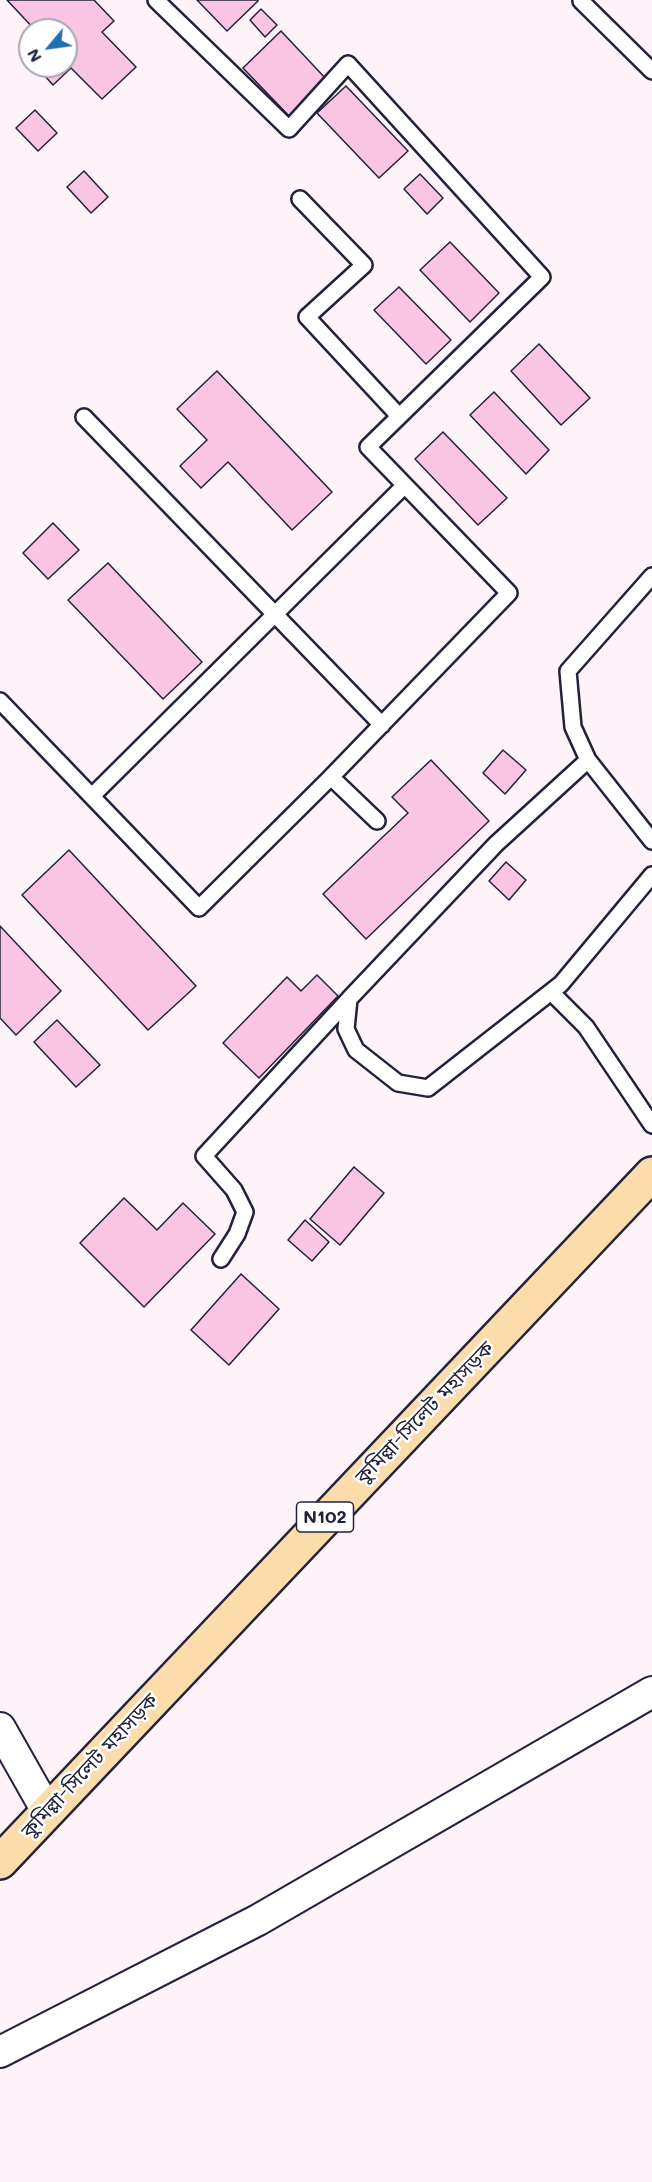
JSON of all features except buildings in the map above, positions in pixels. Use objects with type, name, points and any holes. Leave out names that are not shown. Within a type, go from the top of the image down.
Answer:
[{"type":"highway","name":"কুমিল্লা-সিলেট মহাসড়ক","points":[[0,1862],[652,1174]]},
{"type":"street","points":[[0,2052],[258,1920],[652,1692]]},
{"type":"street","points":[[0,1728],[47,1811]]},
{"type":"lane","points":[[0,701],[199,908],[331,777],[509,593],[368,447],[542,277],[348,64],[289,129],[156,0]]},
{"type":"lane","points":[[581,1],[652,71]]},
{"type":"lane","points":[[300,199],[364,265],[307,318],[399,416]]},
{"type":"lane","points":[[84,417],[382,725]]},
{"type":"lane","points":[[92,796],[404,486]]},
{"type":"lane","points":[[652,576],[568,671],[573,727],[588,760],[652,841]]},
{"type":"lane","points":[[221,1259],[237,1234],[245,1212],[234,1190],[204,1156],[496,844],[588,760]]},
{"type":"lane","points":[[331,777],[377,821]]},
{"type":"lane","points":[[350,999],[346,1029],[356,1050],[398,1083],[428,1088],[561,984],[652,875]]},
{"type":"lane","points":[[551,992],[586,1027],[652,1125]]}]
